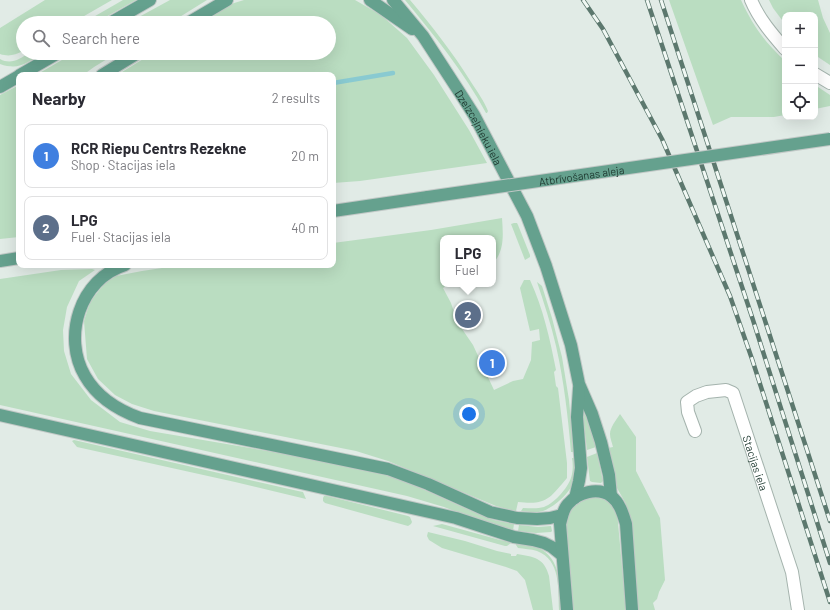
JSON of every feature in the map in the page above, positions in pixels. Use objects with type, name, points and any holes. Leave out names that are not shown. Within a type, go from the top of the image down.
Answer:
[{"type":"main road","points":[[122,16],[150,0]]},
{"type":"main road","points":[[200,16],[227,0]]},
{"type":"main road","points":[[370,0],[423,36]]},
{"type":"main road","name":"Dzelzceļnieku iela","points":[[393,0],[423,36],[474,115],[527,216],[546,266],[571,345],[579,384]]},
{"type":"main road","points":[[25,72],[46,60]]},
{"type":"main road","points":[[107,72],[127,60]]},
{"type":"main road","points":[[1,85],[16,77]]},
{"type":"main road","name":"Atbrīvošanas aleja","points":[[336,212],[830,138]]},
{"type":"main road","points":[[336,208],[351,209]]},
{"type":"main road","points":[[336,214],[351,209]]},
{"type":"main road","points":[[0,261],[16,258]]},
{"type":"main road","points":[[118,268],[97,282],[89,291],[77,319],[75,334],[79,362],[85,375],[99,394],[122,411],[140,418],[388,469],[428,484],[490,512],[517,518],[537,519],[562,515]]},
{"type":"main road","points":[[575,498],[581,468],[577,417],[579,384]]},
{"type":"main road","points":[[579,384],[592,414],[601,442],[610,475],[611,496]]},
{"type":"main road","points":[[0,415],[456,518],[514,537],[544,543],[552,546],[562,555]]},
{"type":"main road","points":[[567,610],[560,524],[562,515],[568,504],[575,498],[585,492],[598,491],[611,496],[619,505],[626,524],[632,610]]},
{"type":"street","points":[[751,0],[770,33],[784,48]]},
{"type":"street","points":[[818,76],[830,83]]},
{"type":"street","name":"Stacijas iela","points":[[695,431],[688,412],[687,402],[696,396],[707,392],[726,390],[733,393],[792,572],[798,610]]},
{"type":"green space","points":[[45,0],[112,0],[84,16],[19,16]]},
{"type":"green space","points":[[123,0],[136,0],[107,16],[95,16]]},
{"type":"green space","points":[[170,0],[207,0],[181,16],[141,16]]},
{"type":"green space","points":[[244,0],[355,0],[381,15],[407,38],[434,75],[469,130],[487,163],[360,181],[336,183],[336,72],[122,72],[142,60],[336,60],[336,16],[212,16],[231,4]]},
{"type":"green space","points":[[405,0],[410,0],[450,50],[482,100],[488,111],[487,113],[448,54]]},
{"type":"green space","points":[[669,0],[741,0],[760,33],[782,58],[782,116],[774,117],[731,117],[713,125]]},
{"type":"green space","points":[[769,0],[818,0],[823,18],[830,33],[830,65],[818,57],[818,12],[782,12],[782,20]]},
{"type":"green space","points":[[16,18],[16,54],[0,54],[0,28]]},
{"type":"green space","points":[[0,59],[4,61],[31,60],[18,66],[7,66],[0,64]]},
{"type":"green space","points":[[62,60],[106,60],[87,72],[41,72]]},
{"type":"green space","points":[[16,87],[16,237],[0,239],[0,95]]},
{"type":"green space","points":[[818,87],[830,95],[830,106],[818,108]]},
{"type":"green space","points":[[502,218],[503,236],[500,253],[496,259],[496,235],[440,235],[440,287],[444,287],[443,288],[460,326],[473,345],[494,390],[513,381],[523,379],[531,360],[532,342],[540,340],[539,329],[530,331],[520,288],[524,280],[530,280],[535,291],[549,335],[556,370],[554,372],[556,386],[558,388],[567,463],[567,478],[547,499],[528,503],[518,502],[516,511],[496,506],[388,461],[356,451],[154,411],[132,404],[115,395],[98,379],[87,359],[84,321],[90,302],[104,284],[116,276],[162,268],[336,268],[336,243],[431,230]]},
{"type":"green space","points":[[517,223],[518,225],[530,255],[530,257],[525,260],[511,224]]},
{"type":"green space","points":[[61,270],[95,270],[79,281],[67,307],[63,330],[64,351],[71,374],[91,400],[120,422],[150,431],[362,467],[409,484],[494,520],[514,524],[513,531],[407,496],[0,405],[0,279]]},
{"type":"green space","points":[[537,282],[542,286],[562,357],[569,400],[574,452],[571,452],[569,426],[556,346]]},
{"type":"green space","points":[[584,414],[587,416],[596,447],[587,450],[583,417]]},
{"type":"green space","points":[[620,414],[636,437],[636,471],[660,518],[665,580],[657,599],[653,603],[655,610],[637,610],[628,512],[625,502],[617,488],[608,448],[613,447],[610,431]]},
{"type":"green space","points":[[74,440],[303,492],[306,499],[77,447],[72,441]]},
{"type":"green space","points":[[597,453],[603,481],[601,483],[590,481],[587,457]]},
{"type":"green space","points":[[572,458],[576,458],[575,477],[565,496],[543,511],[521,511],[523,508],[544,507],[557,498],[571,479],[573,468]]},
{"type":"green space","points":[[324,496],[408,516],[412,522],[408,526],[325,503],[323,501]]},
{"type":"green space","points":[[587,497],[607,501],[617,512],[626,610],[573,610],[566,521],[571,508],[579,501]]},
{"type":"green space","points":[[442,524],[511,543],[505,546],[433,526]]},
{"type":"green space","points":[[519,525],[538,527],[551,526],[552,531],[536,533],[518,531]]},
{"type":"green space","points":[[428,532],[511,554],[511,556],[516,556],[517,554],[533,557],[541,561],[549,576],[553,610],[533,610],[525,580],[517,571],[442,548],[429,540],[427,536]]},
{"type":"green space","points":[[516,543],[537,547],[551,558],[560,583],[561,610],[559,610],[557,576],[550,561],[545,555],[537,551],[518,548]]},
{"type":"waterway","points":[[336,82],[393,73]]},
{"type":"railway","points":[[583,0],[603,29],[662,139],[730,296],[752,359],[830,602]]},
{"type":"railway","points":[[647,0],[753,320],[830,563]]},
{"type":"railway","points":[[661,0],[830,521]]},
{"type":"place","name":"LPG","points":[[468,315]]},
{"type":"place","name":"RCR Riepu Centrs Rezekne","points":[[492,363]]}]
